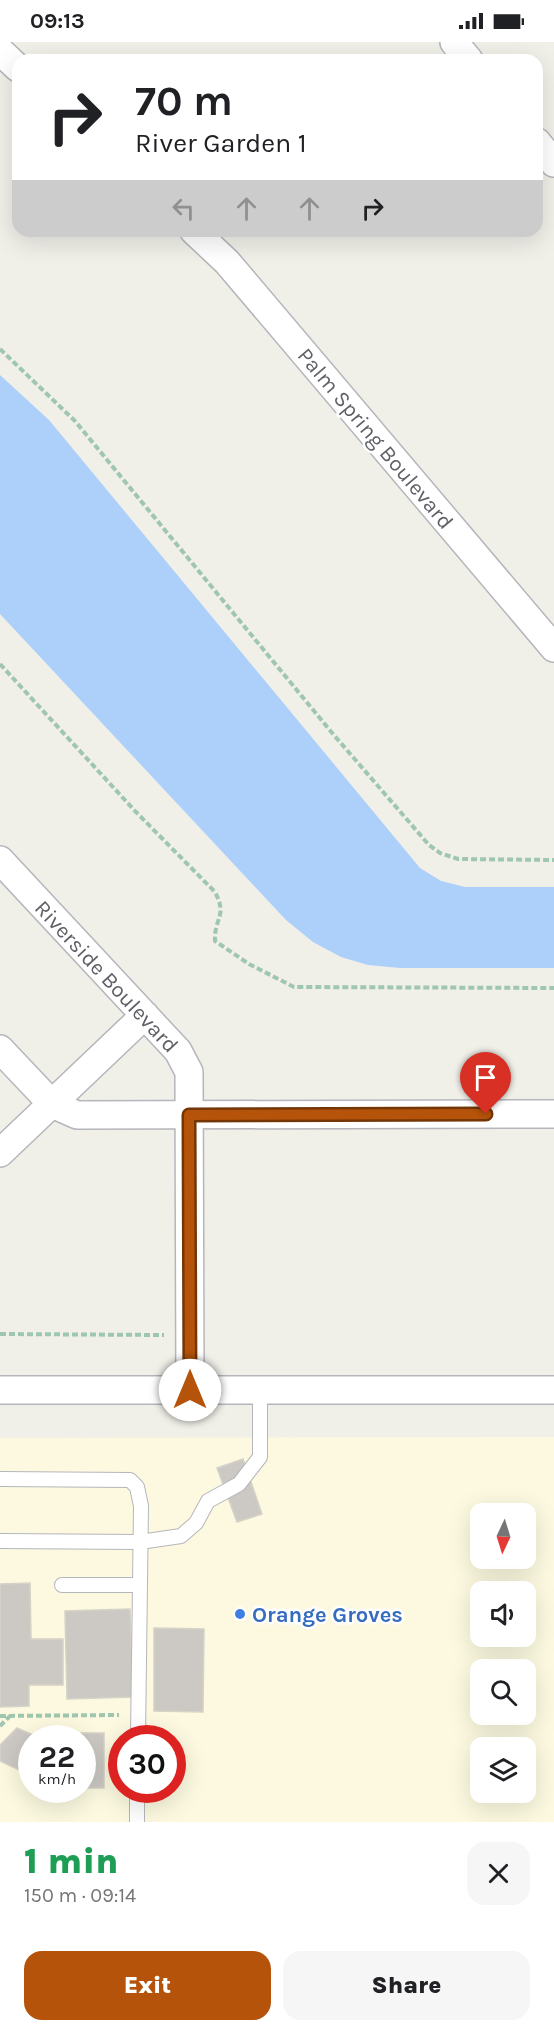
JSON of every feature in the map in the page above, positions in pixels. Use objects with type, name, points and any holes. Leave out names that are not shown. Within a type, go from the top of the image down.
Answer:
[{"type":"street","points":[[454,42],[464,54]]},
{"type":"street","points":[[0,51],[12,62]]},
{"type":"street","points":[[543,149],[554,163]]},
{"type":"street","name":"Palm Spring Boulevard","points":[[200,237],[227,262],[554,648]]},
{"type":"street","name":"Riverside Boulevard","points":[[0,860],[178,1051],[189,1072],[190,1390]]},
{"type":"street","points":[[0,1153],[145,1016]]},
{"type":"street","points":[[0,1049],[52,1104],[78,1115],[554,1114]]},
{"type":"street","points":[[0,1390],[554,1390]]},
{"type":"lane","points":[[0,1541],[140,1542],[181,1536],[196,1523],[208,1501],[239,1484],[260,1456],[260,1390]]},
{"type":"lane","points":[[0,1479],[130,1480],[137,1487],[140,1494],[138,1725]]},
{"type":"lane","points":[[62,1585],[140,1585]]},
{"type":"lane","points":[[137,1803],[137,1822]]},
{"type":"path","points":[[0,349],[75,421],[333,734],[429,845],[440,854],[458,859],[554,860]]},
{"type":"path","points":[[0,664],[135,811],[215,892],[222,905],[215,929],[215,941],[249,964],[294,987],[554,988]]},
{"type":"path","points":[[0,1334],[190,1335]]},
{"type":"path","points":[[0,1726],[10,1715]]},
{"type":"path","points":[[0,1716],[138,1715]]},
{"type":"shaded area","name":"Orange Groves","points":[[554,1437],[554,1822],[0,1822],[0,1438]]},
{"type":"water","points":[[0,375],[49,420],[420,868],[441,881],[465,887],[554,887],[554,968],[400,968],[368,965],[341,957],[313,942],[286,920],[0,614]]},
{"type":"building","points":[[243,1459],[262,1514],[237,1522],[217,1468]]},
{"type":"building","points":[[30,1583],[31,1639],[63,1639],[63,1685],[29,1685],[29,1706],[0,1707],[0,1584]]},
{"type":"building","points":[[130,1609],[133,1697],[67,1699],[65,1611]]},
{"type":"building","points":[[154,1628],[204,1629],[203,1712],[154,1711]]},
{"type":"building","points":[[18,1728],[18,1769],[0,1761],[0,1745]]},
{"type":"building","points":[[96,1733],[104,1733],[104,1788],[96,1788]]},
{"type":"place","name":"Orange Groves","points":[[240,1614]]},
{"type":"route","points":[[190,1390],[189,1115],[486,1114]]}]
